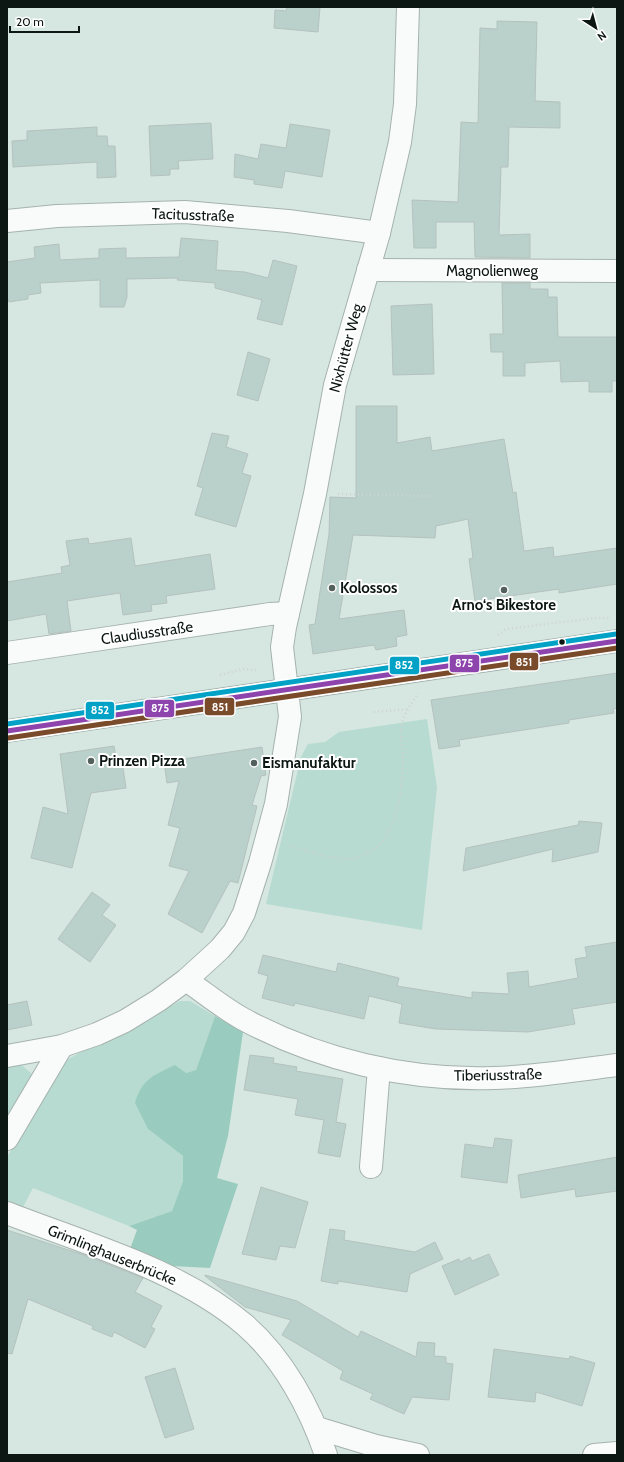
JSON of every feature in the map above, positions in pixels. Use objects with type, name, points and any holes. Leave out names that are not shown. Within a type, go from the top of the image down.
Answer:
[{"type":"street","name":"Nixhütter Weg","points":[[288,690],[282,647],[288,613],[315,494],[335,385],[379,233],[400,142],[405,104],[408,7]]},
{"type":"street","name":"Tacitusstraße","points":[[7,221],[57,216],[185,212],[288,221],[379,233]]},
{"type":"street","name":"Magnolienweg","points":[[368,270],[617,271]]},
{"type":"street","name":"Claudiusstraße","points":[[7,653],[262,615],[288,613]]},
{"type":"street","points":[[7,731],[617,641]]},
{"type":"street","points":[[7,1056],[62,1046],[97,1034],[125,1021],[159,1000],[186,980],[225,943],[234,932],[244,913],[260,863],[276,804],[290,717],[288,690]]},
{"type":"street","name":"Tiberiusstraße","points":[[186,980],[242,1019],[286,1040],[336,1058],[379,1068],[433,1076],[493,1078],[550,1074],[617,1065]]},
{"type":"street","points":[[7,1139],[62,1046]]},
{"type":"street","points":[[371,1167],[379,1068]]},
{"type":"street","name":"Grimlinghauserbrücke","points":[[7,1213],[150,1268],[188,1287],[218,1305],[245,1326],[270,1352],[290,1380],[317,1428],[326,1455]]},
{"type":"street","points":[[317,1428],[376,1446],[418,1455]]},
{"type":"street","points":[[594,1455],[617,1452]]},
{"type":"path","points":[[315,494],[433,496]]},
{"type":"path","points":[[288,846],[338,858],[354,858],[368,853],[382,843],[394,823],[399,796],[403,756],[401,723],[420,689]]},
{"type":"path","points":[[374,712],[409,709]]},
{"type":"green space","points":[[427,719],[437,788],[422,930],[266,904],[301,757],[308,744],[325,742],[339,732]]},
{"type":"green space","points":[[180,1001],[190,1001],[215,1016],[196,1070],[186,1073],[148,1129],[183,1156],[183,1181],[172,1211],[129,1226],[33,1188],[23,1207],[18,1209],[7,1201],[7,1157],[64,1063],[70,1058],[86,1050],[127,1033]]},
{"type":"green space","points":[[215,1016],[243,1032],[228,1136],[217,1178],[238,1184],[210,1268],[172,1266],[130,1249],[137,1230],[129,1226],[172,1211],[183,1181],[183,1156],[148,1129],[135,1103],[141,1088],[155,1075],[175,1065],[186,1073],[196,1070]]},
{"type":"green space","points":[[18,1062],[32,1074],[31,1083],[7,1123],[7,1065]]},
{"type":"building","points":[[287,7],[320,7],[318,32],[274,28],[275,10],[286,11]]},
{"type":"building","points":[[497,21],[537,22],[535,101],[560,102],[560,128],[509,127],[508,167],[501,167],[499,235],[530,234],[530,258],[475,257],[474,222],[436,222],[436,248],[414,248],[412,200],[458,202],[461,122],[478,123],[480,28],[497,29]]},
{"type":"building","points":[[211,123],[213,159],[178,161],[179,169],[170,169],[170,175],[151,176],[149,126]]},
{"type":"building","points":[[290,124],[330,130],[322,177],[285,171],[282,188],[254,184],[254,180],[234,177],[235,154],[258,159],[261,144],[286,148]]},
{"type":"building","points":[[97,127],[97,136],[107,136],[108,146],[115,146],[116,177],[97,178],[97,162],[13,167],[12,141],[27,140],[27,131]]},
{"type":"building","points":[[181,238],[218,241],[216,270],[245,272],[268,278],[273,260],[297,266],[282,325],[257,319],[262,300],[215,288],[215,283],[177,280],[178,278],[127,279],[127,297],[124,307],[100,307],[100,280],[40,283],[41,293],[28,295],[28,299],[9,302],[7,296],[7,262],[35,258],[34,247],[59,244],[60,260],[99,258],[99,249],[126,248],[126,258],[179,257]]},
{"type":"building","points":[[502,283],[530,283],[530,289],[548,289],[548,297],[557,297],[558,337],[617,337],[617,381],[612,381],[612,392],[589,392],[589,381],[561,382],[560,361],[525,363],[525,376],[503,376],[503,352],[491,352],[490,334],[503,334]]},
{"type":"building","points":[[432,304],[434,374],[393,375],[391,306]]},
{"type":"building","points":[[248,352],[270,359],[258,401],[237,395]]},
{"type":"building","points":[[356,406],[397,406],[397,443],[430,437],[432,451],[504,439],[513,493],[516,492],[524,551],[553,547],[554,557],[617,548],[617,584],[559,593],[559,589],[475,601],[469,559],[473,558],[468,519],[436,526],[435,538],[353,535],[339,619],[404,610],[407,635],[396,637],[397,646],[376,650],[374,645],[313,654],[309,625],[315,624],[329,534],[330,497],[356,498]]},
{"type":"building","points":[[212,433],[229,436],[226,447],[248,454],[242,473],[251,476],[236,527],[195,515],[203,488],[197,486]]},
{"type":"building","points":[[88,538],[89,544],[131,538],[135,566],[210,554],[215,589],[166,596],[167,603],[151,605],[152,611],[123,615],[120,593],[67,601],[71,631],[49,634],[46,614],[7,621],[7,582],[62,573],[61,567],[70,565],[66,541]]},
{"type":"building","points":[[617,673],[617,708],[613,709],[614,713],[569,720],[569,723],[459,740],[460,746],[439,749],[431,700]]},
{"type":"building","points":[[114,746],[117,762],[122,761],[126,788],[91,793],[72,868],[31,858],[43,807],[68,814],[60,754]]},
{"type":"building","points":[[262,747],[266,775],[261,776],[252,805],[257,806],[238,883],[230,881],[202,933],[168,914],[189,871],[169,866],[180,828],[168,825],[179,781],[167,783],[164,762]]},
{"type":"building","points":[[579,821],[602,823],[598,852],[552,862],[553,849],[463,871],[466,848],[578,825]]},
{"type":"building","points":[[92,892],[110,905],[102,915],[116,925],[90,962],[58,939]]},
{"type":"building","points":[[617,942],[617,1002],[572,1009],[575,1024],[528,1032],[436,1029],[399,1023],[402,1004],[369,996],[364,1019],[295,1003],[294,1006],[262,998],[268,976],[258,973],[263,955],[336,972],[338,963],[399,978],[397,986],[472,998],[472,992],[509,994],[507,973],[528,971],[529,987],[578,978],[575,959],[587,957],[585,947]]},
{"type":"building","points":[[27,1001],[32,1025],[7,1030],[7,1005]]},
{"type":"building","points":[[250,1055],[274,1058],[273,1063],[297,1067],[296,1071],[343,1079],[336,1122],[346,1124],[340,1157],[318,1153],[324,1120],[295,1115],[298,1099],[244,1090]]},
{"type":"building","points":[[495,1138],[512,1140],[507,1183],[461,1177],[465,1144],[493,1148]]},
{"type":"building","points":[[617,1157],[617,1191],[576,1197],[575,1189],[521,1198],[518,1175]]},
{"type":"building","points":[[261,1187],[308,1202],[295,1248],[280,1246],[276,1260],[242,1254]]},
{"type":"building","points":[[330,1229],[345,1231],[344,1240],[415,1252],[435,1242],[443,1259],[410,1274],[407,1292],[338,1281],[338,1284],[321,1281]]},
{"type":"building","points":[[7,1230],[84,1255],[143,1278],[135,1292],[162,1306],[151,1327],[155,1329],[145,1348],[114,1332],[112,1337],[92,1329],[93,1326],[28,1299],[12,1354],[7,1353]]},
{"type":"building","points":[[489,1254],[499,1275],[455,1295],[442,1266],[459,1259],[460,1262],[470,1257],[472,1261]]},
{"type":"building","points":[[205,1275],[297,1301],[358,1337],[361,1331],[416,1357],[418,1342],[435,1343],[434,1356],[446,1357],[446,1363],[453,1364],[449,1400],[412,1397],[404,1414],[370,1399],[373,1394],[340,1379],[343,1371],[282,1335],[291,1320],[245,1307]]},
{"type":"building","points":[[494,1349],[569,1359],[570,1356],[595,1363],[582,1406],[536,1392],[535,1402],[488,1397]]},
{"type":"building","points":[[175,1368],[194,1429],[165,1438],[145,1377]]},
{"type":"transit line","name":"852","points":[[7,724],[616,634]]},
{"type":"transit line","name":"875","points":[[7,731],[617,641]]},
{"type":"transit line","name":"851","points":[[8,738],[617,648]]},
{"type":"place","name":"Kolossos","points":[[332,588]]},
{"type":"place","name":"Arno‘s Bikestore","points":[[504,590]]},
{"type":"place","name":"Prinzen Pizza","points":[[91,761]]},
{"type":"place","name":"Eismanufaktur","points":[[254,763]]}]
